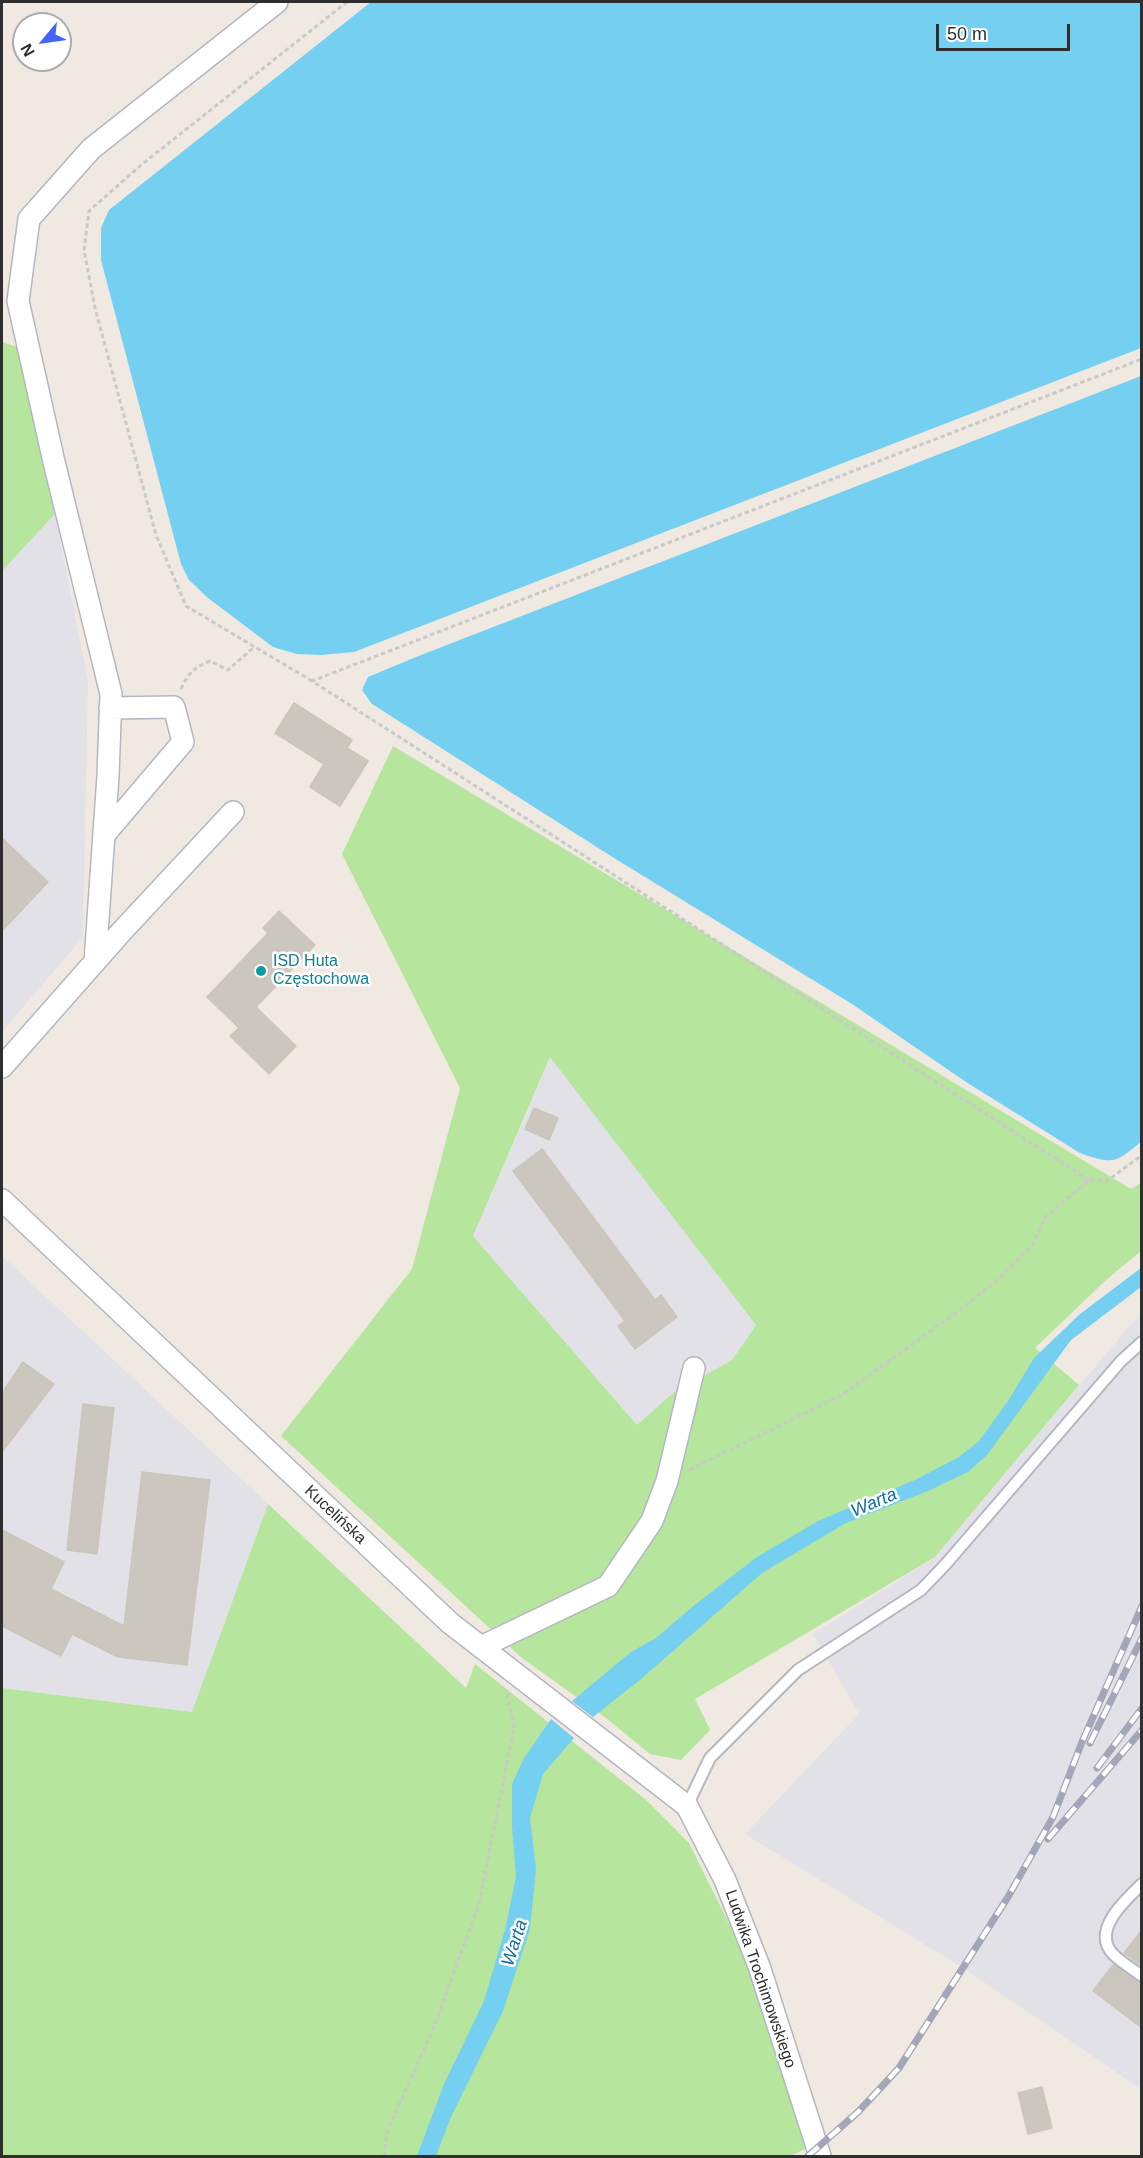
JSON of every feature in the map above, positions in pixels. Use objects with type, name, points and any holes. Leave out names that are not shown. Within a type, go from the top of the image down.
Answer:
[{"type":"street","points":[[95,962],[111,694],[54,462],[18,301],[28,219],[91,149],[277,2]]},
{"type":"street","points":[[104,836],[183,742],[174,707],[110,708]]},
{"type":"street","points":[[2,1067],[233,812]]},
{"type":"street","name":"Kucelińska","points":[[2,1200],[450,1623],[687,1806]]},
{"type":"street","points":[[481,1647],[608,1586],[652,1521],[668,1481],[694,1368]]},
{"type":"street","name":"Ludwika Trochimowskiego","points":[[687,1806],[725,1880],[759,1966],[820,2157]]},
{"type":"lane","points":[[687,1806],[710,1758],[798,1670],[921,1590],[1121,1361],[1142,1342]]},
{"type":"lane","points":[[1142,1884],[1120,1908],[1107,1928],[1105,1942],[1113,1955],[1142,1976]]},
{"type":"path","points":[[347,2],[141,165],[89,211],[84,250],[95,308],[156,535],[186,606],[312,681],[1089,1180],[1107,1181],[1142,1155]]},
{"type":"path","points":[[312,681],[1142,359]]},
{"type":"path","points":[[174,707],[185,680],[195,667],[210,660],[228,670],[254,647]]},
{"type":"path","points":[[668,1481],[840,1396],[964,1307],[996,1281],[1034,1243],[1044,1218],[1089,1180]]},
{"type":"path","points":[[384,2157],[387,2132],[433,2029],[478,1904],[514,1728],[500,1662]]},
{"type":"shaded area","points":[[55,514],[88,680],[83,937],[2,1032],[2,571]]},
{"type":"shaded area","points":[[551,1056],[756,1325],[732,1360],[673,1393],[637,1425],[473,1236]]},
{"type":"shaded area","points":[[2,1256],[268,1504],[193,1712],[2,1688]]},
{"type":"shaded area","points":[[1141,1316],[1141,2089],[963,1968],[745,1834],[859,1714],[813,1634],[935,1557],[1126,1330]]},
{"type":"green space","points":[[2,342],[17,347],[55,514],[2,571]]},
{"type":"green space","points":[[393,746],[1131,1189],[1141,1183],[1141,1251],[1106,1280],[1035,1348],[1079,1385],[935,1557],[695,1699],[710,1730],[681,1760],[650,1754],[606,1718],[522,1658],[281,1436],[412,1269],[460,1088],[342,854]],"holes":[[[550,1057],[756,1325],[732,1360],[673,1393],[637,1425],[473,1236]]]},
{"type":"green space","points":[[268,1504],[466,1688],[475,1664],[645,1799],[689,1843],[738,1942],[766,2011],[807,2148],[790,2156],[2,2156],[2,1688],[192,1712]]},
{"type":"water","points":[[371,2],[1141,2],[1141,348],[354,652],[321,655],[297,654],[273,647],[208,598],[189,580],[181,564],[101,260],[101,228],[109,210]]},
{"type":"water","points":[[1141,376],[1142,1141],[1119,1158],[1107,1160],[1080,1153],[966,1082],[852,1004],[614,858],[372,704],[362,690],[368,677],[421,655]]},
{"type":"water","name":"Warta","points":[[1141,1268],[1141,1287],[1071,1340],[987,1455],[968,1472],[928,1491],[846,1523],[762,1573],[641,1679],[593,1717],[572,1701],[631,1652],[656,1638],[757,1557],[818,1521],[917,1479],[959,1457],[979,1441],[1008,1401],[1034,1358],[1080,1314]]},
{"type":"water","name":"Warta","points":[[551,1719],[574,1738],[543,1774],[530,1818],[536,1869],[530,1929],[503,2011],[451,2117],[436,2156],[417,2156],[444,2084],[484,2001],[506,1926],[516,1876],[512,1827],[512,1784],[524,1758]]},
{"type":"building","points":[[294,703],[352,740],[347,748],[368,761],[340,806],[310,787],[324,764],[275,733]]},
{"type":"building","points":[[2,838],[48,882],[2,931]]},
{"type":"building","name":"ISD Huta Częstochowa","points":[[279,911],[315,945],[256,1007],[296,1046],[269,1074],[230,1036],[239,1028],[207,997],[268,933],[263,928]]},
{"type":"building","points":[[534,1108],[558,1118],[549,1140],[525,1129]]},
{"type":"building","points":[[542,1149],[655,1300],[661,1295],[677,1317],[635,1349],[618,1326],[625,1321],[513,1171]]},
{"type":"building","points":[[23,1362],[54,1384],[2,1452],[2,1393]]},
{"type":"building","points":[[83,1404],[114,1408],[97,1554],[67,1550]]},
{"type":"building","points":[[142,1472],[210,1480],[187,1665],[118,1657],[72,1634],[61,1656],[2,1626],[2,1530],[64,1562],[51,1589],[124,1626]]},
{"type":"building","points":[[1142,1930],[1142,1966],[1124,1953]]},
{"type":"building","points":[[1115,1965],[1142,1983],[1142,2028],[1093,1991]]},
{"type":"building","points":[[1042,2087],[1052,2128],[1028,2134],[1018,2093]]},
{"type":"railway","points":[[808,2156],[858,2112],[899,2068],[1008,1897],[1053,1817],[1082,1742],[1142,1606]]},
{"type":"railway","points":[[1090,1743],[1142,1638]]},
{"type":"railway","points":[[1097,1768],[1142,1708]]},
{"type":"railway","points":[[1048,1839],[1142,1730]]},
{"type":"place","name":"ISD Huta Częstochowa","points":[[261,971]]}]
